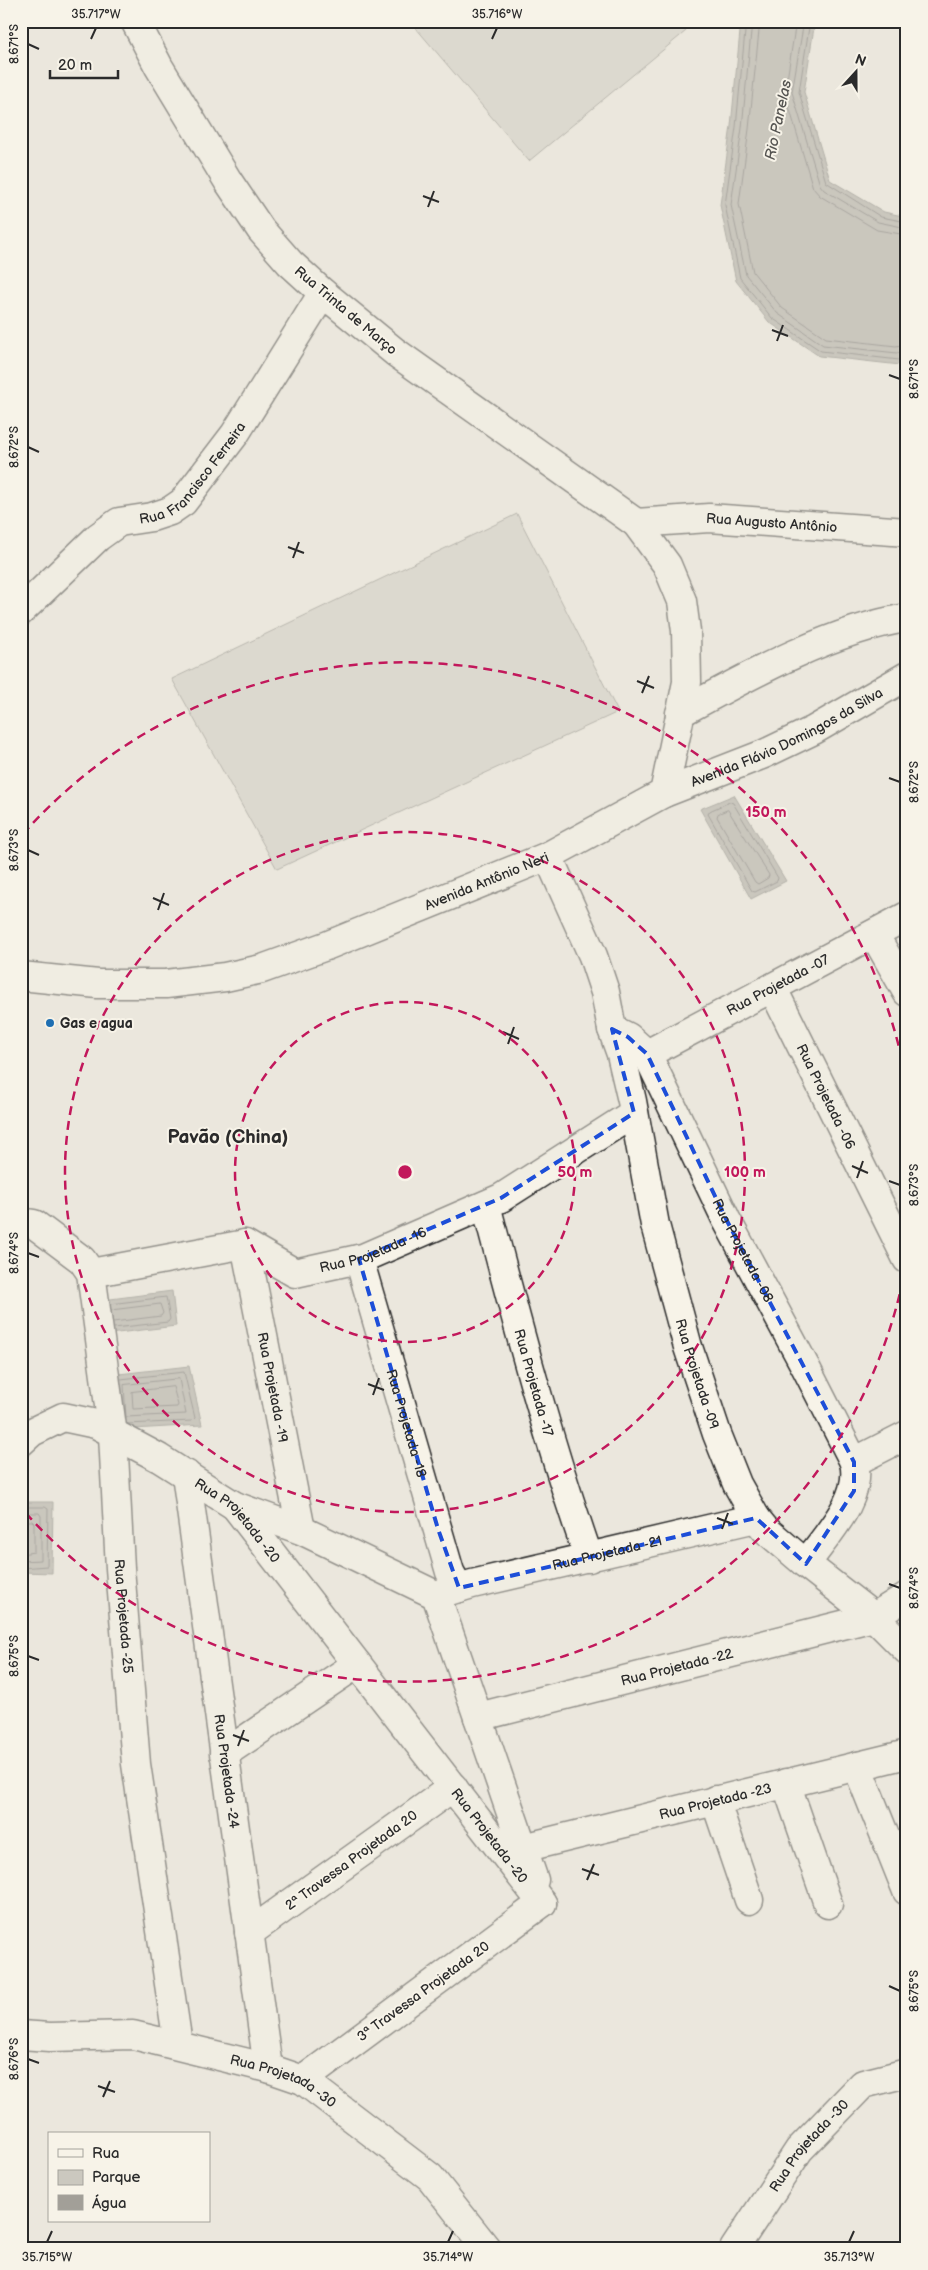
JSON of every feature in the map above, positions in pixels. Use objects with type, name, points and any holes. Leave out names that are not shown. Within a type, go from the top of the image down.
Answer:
[{"type":"street","name":"Rua Trinta de Março","points":[[135,21],[164,75],[228,181],[261,230],[290,263],[323,293],[396,352],[636,523]]},
{"type":"street","name":"Rua Francisco Ferreira","points":[[21,611],[98,537],[119,522],[170,512],[183,502],[236,434],[323,293]]},
{"type":"street","name":"Rua Augusto Antônio","points":[[636,523],[709,518],[907,532]]},
{"type":"street","points":[[636,523],[667,565],[682,601],[686,631],[687,682],[664,793]]},
{"type":"street","points":[[680,713],[731,685],[814,646],[865,628],[907,618]]},
{"type":"street","name":"Avenida Flávio Domingos da Silva","points":[[664,793],[764,754],[814,730],[907,676]]},
{"type":"street","name":"Avenida Antônio Neri","points":[[21,976],[98,984],[166,984],[225,978],[262,969],[326,946],[548,856],[664,793]]},
{"type":"street","points":[[548,856],[594,956],[605,992],[612,1029]]},
{"type":"street","name":"Rua Projetada -07","points":[[648,1054],[907,916]]},
{"type":"street","points":[[874,934],[907,992]]},
{"type":"street","name":"Rua Projetada -06","points":[[773,989],[907,1259]]},
{"type":"street","name":"Rua Projetada -08","points":[[612,1029],[628,1037],[648,1054],[726,1219],[854,1462]]},
{"type":"street","name":"Rua Projetada -09","points":[[612,1029],[621,1054],[655,1224],[688,1347],[717,1434],[738,1484],[756,1518],[806,1564],[874,1616],[907,1650]]},
{"type":"street","name":"Rua Projetada -16","points":[[245,1244],[294,1273],[359,1259],[501,1198],[634,1113]]},
{"type":"street","name":"Rua Projetada -17","points":[[486,1205],[519,1332],[589,1558]]},
{"type":"street","points":[[21,1222],[34,1224],[82,1260],[91,1273],[245,1244]]},
{"type":"street","name":"Rua Projetada -19","points":[[245,1244],[302,1530]]},
{"type":"street","name":"Rua Projetada -18","points":[[359,1259],[450,1572],[447,1591]]},
{"type":"street","name":"Rua Projetada -25","points":[[91,1273],[113,1435],[120,1568],[136,1764],[178,2044]]},
{"type":"street","name":"Rua Projetada -20","points":[[21,1442],[32,1432],[63,1417],[96,1424],[113,1435],[159,1458],[235,1506],[542,1902]]},
{"type":"street","points":[[806,1564],[854,1491],[856,1470],[854,1462],[907,1435]]},
{"type":"street","name":"Rua Projetada -24","points":[[186,1474],[268,2068]]},
{"type":"street","points":[[235,1506],[302,1530],[447,1591]]},
{"type":"street","name":"Rua Projetada -21","points":[[447,1591],[756,1518]]},
{"type":"street","name":"Rua Projetada -20","points":[[447,1591],[478,1717],[542,1902]]},
{"type":"street","name":"Rua Projetada -22","points":[[478,1717],[874,1616],[907,1596]]},
{"type":"street","points":[[224,1754],[357,1664]]},
{"type":"street","name":"Rua Projetada -23","points":[[523,1848],[907,1754]]},
{"type":"street","points":[[857,1766],[907,1891]]},
{"type":"street","points":[[786,1783],[828,1904]]},
{"type":"street","name":"2ª Travessa Projetada 20","points":[[249,1933],[453,1787]]},
{"type":"street","points":[[715,1800],[749,1900]]},
{"type":"street","name":"3ª Travessa Projetada 20","points":[[303,2080],[542,1902]]},
{"type":"street","name":"Rua Projetada -30","points":[[21,2035],[50,2037],[133,2035],[178,2044],[268,2068],[303,2080],[430,2177],[487,2249]]},
{"type":"street","name":"Rua Projetada -30","points":[[734,2249],[799,2150],[863,2084],[907,2073]]},
{"type":"highlighted area","points":[[612,1029],[628,1037],[647,1054],[726,1219],[854,1462],[854,1491],[806,1564],[756,1518],[459,1588],[438,1529],[359,1259],[501,1198],[634,1113]]},
{"type":"green space","points":[[410,21],[677,21],[686,31],[529,161]]},
{"type":"green space","points":[[517,514],[618,712],[277,869],[172,679]]},
{"type":"water","name":"Rio Panelas","points":[[741,21],[815,21],[804,92],[830,180],[884,212],[907,217],[907,361],[900,365],[819,356],[769,322],[736,281],[720,205],[731,126]]},
{"type":"water","points":[[734,795],[786,881],[751,899],[700,809]]},
{"type":"water","points":[[172,1291],[176,1326],[101,1335],[95,1301]]},
{"type":"water","points":[[189,1366],[202,1425],[116,1430],[110,1375]]},
{"type":"water","points":[[21,1502],[53,1502],[52,1573],[21,1572]]},
{"type":"place","name":"Gas e agua","points":[[50,1023]]},
{"type":"district","name":"Pavão (China)","points":[[228,1136]]}]
